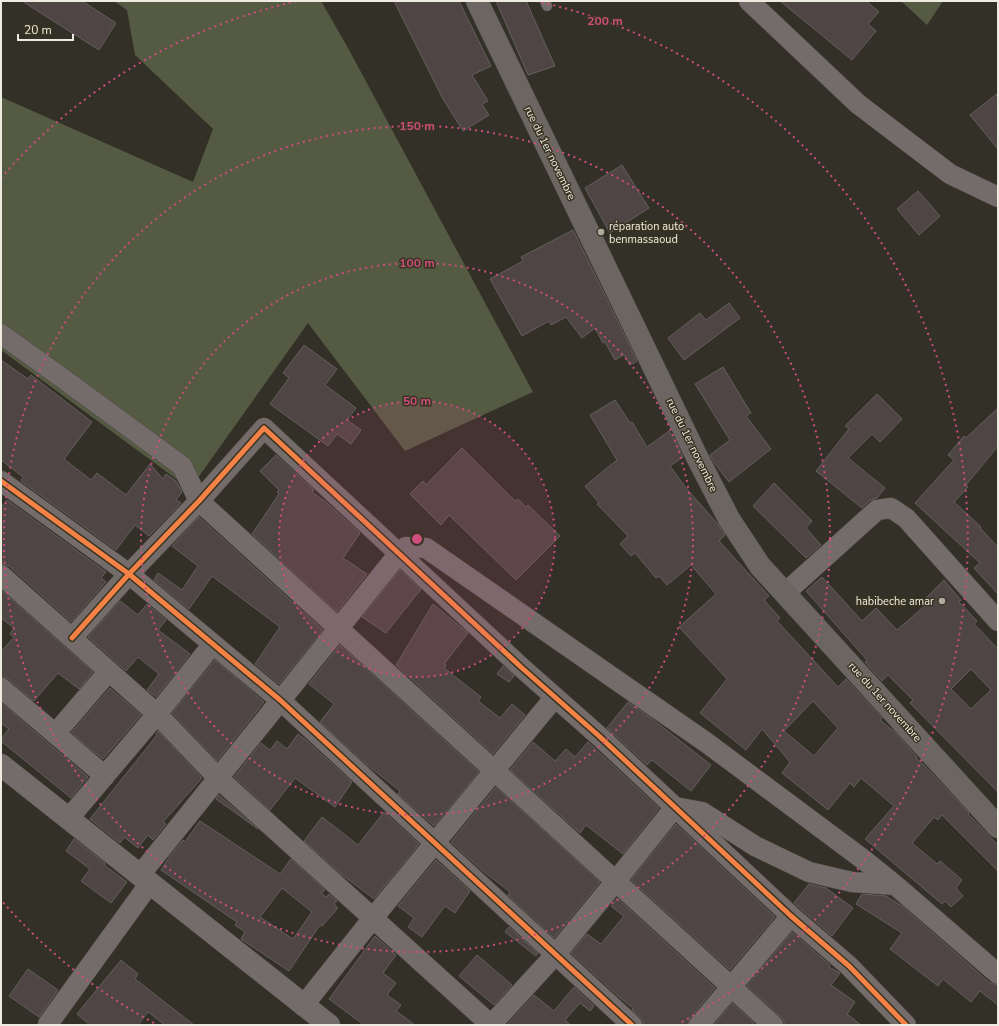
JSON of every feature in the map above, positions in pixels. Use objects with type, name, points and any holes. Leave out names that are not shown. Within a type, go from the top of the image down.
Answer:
[{"type":"main road","name":"rue du 1er novembre","points":[[477,1],[728,519],[760,566],[998,827]]},
{"type":"street","points":[[749,1],[858,104],[950,174],[998,198]]},
{"type":"street","points":[[1,334],[182,466],[199,501],[495,770],[615,882],[774,1025]]},
{"type":"street","points":[[72,638],[129,574],[199,501],[264,428],[399,554],[599,736],[791,916],[848,966],[906,1025]]},
{"type":"street","points":[[1,481],[129,574],[280,700],[436,842],[555,955],[632,1025]]},
{"type":"street","points":[[785,593],[877,510],[891,508],[906,518],[998,621]]},
{"type":"street","points":[[48,1024],[145,879],[218,778],[338,628],[406,547],[426,548],[701,739],[895,884],[998,974]]},
{"type":"street","points":[[1,575],[157,714],[218,778],[491,1025],[555,955],[675,807]]},
{"type":"street","points":[[69,818],[157,714],[213,644]]},
{"type":"street","points":[[55,734],[109,671]]},
{"type":"street","points":[[1,688],[105,776]]},
{"type":"street","points":[[304,1006],[373,918],[555,697]]},
{"type":"street","points":[[1,765],[329,1025]]},
{"type":"street","points":[[675,807],[702,812],[755,846],[809,872],[852,882],[895,884]]},
{"type":"street","points":[[699,1025],[791,916]]},
{"type":"green space","points":[[114,1],[321,1],[348,48],[533,392],[405,451],[308,323],[190,489],[1,350],[1,97],[193,182],[213,129],[135,55],[127,10]]},
{"type":"green space","points":[[901,1],[943,1],[927,25]]},
{"type":"building","points":[[22,1],[82,1],[116,23],[99,50]]},
{"type":"building","points":[[394,1],[459,1],[491,66],[472,75],[488,101],[482,104],[489,115],[463,131],[443,99]]},
{"type":"building","points":[[496,1],[526,1],[555,66],[528,75]]},
{"type":"building","points":[[780,1],[866,1],[879,12],[868,24],[876,31],[852,60]]},
{"type":"building","points":[[998,93],[998,149],[970,115]]},
{"type":"building","points":[[622,165],[649,208],[610,233],[585,188]]},
{"type":"building","points":[[918,191],[940,216],[919,235],[897,209]]},
{"type":"building","points":[[573,230],[637,361],[630,365],[624,355],[615,360],[595,328],[582,338],[566,317],[551,325],[549,321],[522,336],[490,279],[523,261],[521,257]]},
{"type":"building","points":[[729,303],[740,318],[684,360],[668,338],[700,313],[706,320]]},
{"type":"building","points":[[304,345],[337,369],[325,385],[356,408],[347,420],[361,430],[351,444],[337,434],[328,446],[270,404],[289,378],[283,373]]},
{"type":"building","points":[[1,360],[28,379],[31,375],[92,422],[64,459],[91,480],[97,473],[126,495],[150,464],[163,479],[166,474],[176,481],[182,492],[176,500],[181,503],[149,536],[135,525],[116,550],[21,481],[23,477],[1,460]]},
{"type":"building","points":[[723,367],[751,413],[746,416],[771,449],[729,482],[710,455],[730,440],[695,384]]},
{"type":"building","points":[[877,394],[902,419],[880,442],[872,434],[848,458],[885,488],[877,498],[869,501],[862,508],[816,471],[849,429],[845,426]]},
{"type":"building","points":[[615,400],[630,423],[632,422],[647,447],[669,431],[683,457],[670,466],[686,488],[717,523],[725,535],[719,541],[769,596],[764,600],[780,618],[777,621],[838,687],[846,679],[882,718],[880,720],[896,733],[917,757],[916,758],[998,845],[998,871],[942,815],[938,820],[934,817],[912,843],[937,864],[940,861],[962,880],[956,888],[963,896],[951,907],[945,901],[942,904],[865,839],[894,806],[861,778],[854,787],[850,783],[828,810],[782,773],[790,762],[762,729],[746,750],[700,713],[727,679],[679,627],[716,594],[691,565],[667,585],[659,576],[656,578],[635,553],[631,556],[620,544],[628,536],[597,504],[599,503],[585,486],[617,460],[590,415]],"holes":[[[813,701],[838,728],[814,756],[784,731]]]},
{"type":"building","points":[[998,408],[998,446],[966,485],[968,487],[954,502],[981,527],[980,528],[998,547],[998,594],[974,568],[980,563],[915,503],[954,460],[948,455],[964,436],[966,438]]},
{"type":"building","points":[[462,448],[515,501],[518,499],[526,507],[528,505],[560,536],[516,580],[449,515],[441,525],[410,494],[423,481],[426,485]]},
{"type":"building","points":[[276,455],[314,490],[312,492],[327,503],[360,533],[343,558],[367,574],[337,612],[252,534],[279,494],[277,492],[279,490],[260,471]]},
{"type":"building","points":[[774,483],[812,521],[806,528],[821,545],[806,558],[753,506]]},
{"type":"building","points":[[7,500],[106,572],[101,578],[106,582],[71,622],[9,566],[1,564],[1,508]]},
{"type":"building","points":[[199,517],[323,630],[279,684],[255,664],[280,627],[212,576],[189,609],[154,580],[158,573],[182,590],[198,566],[172,546]]},
{"type":"building","points":[[400,570],[421,589],[386,633],[362,617]]},
{"type":"building","points":[[822,577],[862,621],[876,608],[897,630],[926,605],[923,601],[944,580],[961,600],[959,602],[977,621],[974,624],[998,649],[998,792],[910,703],[913,700],[888,675],[882,681],[865,662],[867,660],[806,591]],"holes":[[[971,669],[991,690],[971,709],[951,689]]]},
{"type":"building","points":[[1,590],[93,672],[79,689],[58,673],[34,701],[8,679],[1,677],[1,652],[14,637],[10,634],[14,628],[1,618]]},
{"type":"building","points":[[120,601],[138,615],[147,604],[166,620],[158,630],[190,654],[156,697],[147,690],[159,674],[138,657],[126,671],[88,637]]},
{"type":"building","points":[[433,604],[468,633],[444,664],[446,665],[444,668],[481,697],[478,701],[500,718],[512,704],[525,715],[493,754],[396,665]]},
{"type":"building","points":[[340,645],[479,772],[434,826],[398,794],[400,791],[366,764],[320,722],[334,704],[309,684]]},
{"type":"building","points":[[215,660],[264,702],[217,761],[172,713]]},
{"type":"building","points":[[503,666],[514,676],[509,682],[497,674]]},
{"type":"building","points":[[110,688],[141,715],[103,759],[71,733]]},
{"type":"building","points":[[628,702],[711,765],[691,791],[652,760],[647,765],[607,728]]},
{"type":"building","points":[[1,703],[88,777],[71,798],[1,741],[9,729],[1,723]]},
{"type":"building","points":[[158,731],[202,778],[163,822],[166,824],[153,840],[148,835],[138,848],[124,837],[120,843],[90,819],[157,735],[156,734]]},
{"type":"building","points":[[298,734],[352,782],[335,807],[295,778],[270,810],[234,777],[261,743],[270,750],[277,741],[287,749]]},
{"type":"building","points":[[533,742],[555,761],[566,749],[575,757],[588,742],[659,808],[623,854],[586,825],[580,833],[510,770]]},
{"type":"building","points":[[496,787],[600,882],[554,938],[508,895],[510,892],[484,872],[451,842]]},
{"type":"building","points":[[219,795],[258,829],[216,799]]},
{"type":"building","points":[[384,812],[419,844],[374,899],[341,874],[304,841],[322,817],[358,845]]},
{"type":"building","points":[[200,821],[280,874],[291,859],[325,890],[321,893],[326,897],[329,894],[337,901],[334,904],[338,908],[322,926],[320,925],[289,971],[241,939],[245,932],[235,925],[237,922],[161,870],[183,840],[185,842]],"holes":[[[282,888],[312,912],[293,939],[260,917]]]},
{"type":"building","points":[[676,824],[775,917],[730,970],[631,880]]},
{"type":"building","points":[[74,839],[105,863],[104,865],[127,882],[111,903],[81,881],[90,869],[66,851]]},
{"type":"building","points":[[436,860],[470,891],[455,913],[445,906],[422,937],[408,927],[414,918],[398,906]]},
{"type":"building","points":[[809,884],[826,888],[853,908],[832,936],[794,903]]},
{"type":"building","points":[[862,894],[886,896],[902,906],[990,983],[998,985],[998,1005],[980,991],[971,1002],[943,979],[938,986],[890,949],[902,933],[856,904]]},
{"type":"building","points":[[617,898],[715,988],[690,1018],[688,1025],[643,1025],[643,1021],[632,1010],[633,1008],[571,953],[587,934],[601,944],[624,916],[611,906]]},
{"type":"building","points":[[509,927],[538,953],[536,956],[505,932]]},
{"type":"building","points":[[792,932],[830,965],[829,967],[840,973],[831,985],[855,1002],[847,1014],[861,1025],[784,1025],[784,1021],[781,1017],[747,986]]},
{"type":"building","points":[[375,936],[396,955],[383,973],[396,983],[387,995],[401,1005],[396,1011],[415,1025],[364,1025],[329,999]]},
{"type":"building","points":[[477,955],[512,985],[494,1005],[459,976]]},
{"type":"building","points":[[121,960],[138,974],[135,979],[194,1025],[165,1025],[148,1012],[138,1025],[90,1025],[77,1014]]},
{"type":"building","points":[[28,969],[58,990],[39,1017],[9,996]]},
{"type":"building","points":[[574,987],[594,1006],[590,1011],[580,1003],[565,1020],[571,1025],[507,1025],[534,995],[554,1011]]},
{"type":"building","points":[[732,1003],[754,1023],[752,1025],[714,1025]]},
{"type":"cycle path","points":[[72,638],[129,574],[199,501],[264,428],[522,668],[599,736],[791,916],[849,966],[906,1025]]},
{"type":"cycle path","points":[[1,481],[129,574],[280,700],[632,1025]]},
{"type":"place","name":"réparation auto benmassaoud","points":[[601,232]]},
{"type":"place","name":"habibeche amar","points":[[942,601]]}]
